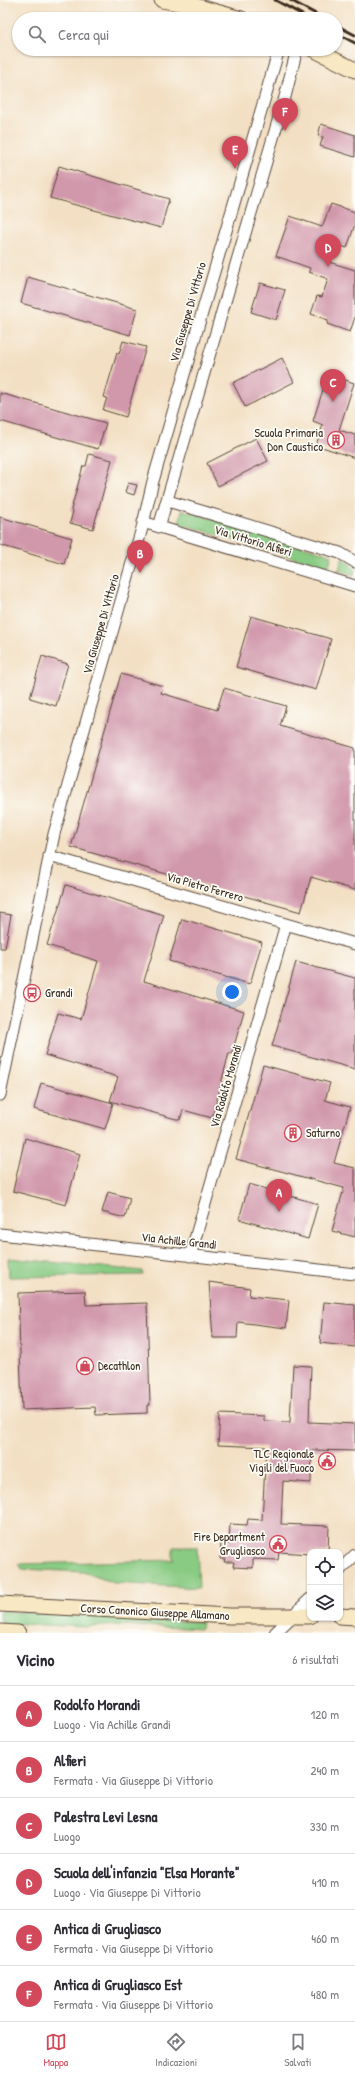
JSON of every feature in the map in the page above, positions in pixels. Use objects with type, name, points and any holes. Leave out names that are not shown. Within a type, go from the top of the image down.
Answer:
[{"type":"main road","points":[[162,0],[195,6],[216,12]]},
{"type":"main road","points":[[327,56],[355,70]]},
{"type":"main road","name":"Corso Canonico Giuseppe Allamano","points":[[0,1604],[230,1616],[307,1616]]},
{"type":"main road","points":[[343,1616],[355,1617]]},
{"type":"main road","points":[[0,1632],[18,1633]]},
{"type":"street","name":"Via Giuseppe Di Vittorio","points":[[0,1095],[48,856],[143,522],[153,481],[276,56]]},
{"type":"street","points":[[159,527],[168,501],[295,56]]},
{"type":"street","name":"Via Vittorio Alfieri","points":[[168,501],[340,553],[355,562]]},
{"type":"street","name":"Via Vittorio Alfieri","points":[[143,522],[355,586]]},
{"type":"street","name":"Via Pietro Ferrero","points":[[48,856],[355,944]]},
{"type":"street","name":"Via Rodolfo Morandi","points":[[190,1256],[286,924]]},
{"type":"street","name":"Via Achille Grandi","points":[[0,1234],[355,1274]]},
{"type":"street","points":[[343,1567],[355,1555]]},
{"type":"street","points":[[275,1633],[307,1601]]},
{"type":"green space","points":[[182,510],[332,555],[328,568],[179,523]]},
{"type":"green space","points":[[342,558],[355,569],[354,575],[339,570]]},
{"type":"green space","points":[[8,1258],[143,1271],[143,1275],[9,1277]]},
{"type":"green space","points":[[173,1547],[197,1547],[199,1588],[114,1583],[83,1572],[22,1569],[19,1564],[173,1560]]},
{"type":"green space","points":[[0,1611],[202,1622],[201,1629],[121,1625],[86,1627],[0,1623]]},
{"type":"building","points":[[321,124],[355,135],[355,157],[320,146],[323,137],[318,136]]},
{"type":"building","points":[[59,166],[169,199],[161,228],[50,198]]},
{"type":"building","points":[[331,204],[355,212],[355,224],[347,248],[335,244],[329,262],[355,270],[355,317],[350,332],[327,324],[328,320],[311,314],[317,296],[322,297],[328,279],[309,272],[310,268],[276,256],[290,216],[322,227]]},
{"type":"building","points":[[28,277],[137,309],[130,335],[21,303]]},
{"type":"building","points":[[260,283],[285,290],[276,320],[251,312]]},
{"type":"building","points":[[123,341],[146,347],[126,417],[103,410],[107,398],[104,397],[117,353],[119,354]]},
{"type":"building","points":[[282,358],[294,382],[245,407],[233,383]]},
{"type":"building","points":[[328,374],[354,383],[339,430],[355,435],[355,458],[316,445],[323,425],[313,421]]},
{"type":"building","points":[[0,393],[106,423],[98,449],[0,421]]},
{"type":"building","points":[[256,438],[268,461],[218,486],[207,463]]},
{"type":"building","points":[[89,454],[112,460],[93,529],[70,523],[73,511],[71,510],[83,466],[86,466]]},
{"type":"building","points":[[128,483],[137,485],[134,495],[125,492]]},
{"type":"building","points":[[0,517],[72,538],[64,564],[0,545]]},
{"type":"building","points":[[251,616],[331,639],[316,690],[236,667]]},
{"type":"building","points":[[42,656],[68,664],[56,706],[30,698]]},
{"type":"building","points":[[121,674],[163,686],[161,693],[217,710],[224,688],[286,706],[280,726],[355,748],[355,890],[311,877],[301,912],[71,847]]},
{"type":"building","points":[[66,885],[164,915],[144,981],[244,1011],[232,1053],[229,1053],[212,1118],[183,1110],[180,1120],[110,1101],[118,1077],[45,1055],[58,1013],[81,1019],[98,961],[47,945]]},
{"type":"building","points":[[0,913],[11,915],[5,948],[0,948]]},
{"type":"building","points":[[182,919],[262,942],[250,984],[169,961]]},
{"type":"building","points":[[296,962],[355,978],[355,1069],[272,1046]]},
{"type":"building","name":"Saturno","points":[[263,1065],[330,1083],[325,1100],[350,1107],[334,1163],[355,1168],[355,1237],[332,1231],[344,1188],[236,1159]]},
{"type":"building","points":[[41,1083],[113,1103],[105,1129],[34,1109]]},
{"type":"building","points":[[25,1138],[80,1154],[66,1205],[13,1191]]},
{"type":"building","points":[[249,1184],[318,1204],[308,1239],[239,1219]]},
{"type":"building","points":[[108,1192],[130,1198],[125,1218],[102,1212]]},
{"type":"building","points":[[209,1282],[250,1288],[249,1296],[289,1300],[286,1328],[238,1322],[237,1338],[213,1338]]},
{"type":"building","name":"Decathlon","points":[[85,1291],[86,1305],[147,1303],[150,1405],[147,1405],[147,1413],[96,1415],[95,1407],[22,1410],[18,1293]]},
{"type":"building","points":[[324,1302],[355,1305],[355,1347],[320,1343]]},
{"type":"building","points":[[293,1365],[311,1366],[309,1422],[355,1424],[355,1451],[312,1450],[311,1483],[283,1481],[281,1524],[329,1526],[328,1549],[307,1549],[307,1554],[279,1552],[278,1560],[253,1559],[253,1568],[233,1567],[234,1562],[224,1562],[225,1559],[220,1559],[221,1543],[229,1544],[230,1524],[247,1525],[248,1519],[262,1520],[266,1447],[218,1445],[220,1414],[264,1416],[264,1421],[290,1422]]},
{"type":"railway","points":[[275,0],[297,12]]},
{"type":"railway","points":[[290,0],[312,12]]},
{"type":"railway","points":[[343,29],[355,35]]},
{"type":"railway","points":[[343,37],[355,43]]},
{"type":"place","name":"Antica di Grugliasco Est","points":[[285,131]]},
{"type":"place","name":"Antica di Grugliasco","points":[[235,169]]},
{"type":"place","name":"Scuola dell'infanzia \"Elsa Morante\"","points":[[328,267]]},
{"type":"place","name":"Palestra Levi Lesna","points":[[333,402]]},
{"type":"place","name":"Scuola Primaria Don Caustico","points":[[336,440]]},
{"type":"place","name":"Alfieri","points":[[140,573]]},
{"type":"place","name":"Grandi","points":[[32,993]]},
{"type":"place","name":"Saturno","points":[[293,1133]]},
{"type":"place","name":"Rodolfo Morandi","points":[[279,1212]]},
{"type":"place","name":"Decathlon","points":[[85,1366]]},
{"type":"place","name":"TLC Regionale Vigili del Fuoco","points":[[327,1461]]},
{"type":"place","name":"Fire Department Grugliasco","points":[[278,1544]]}]
